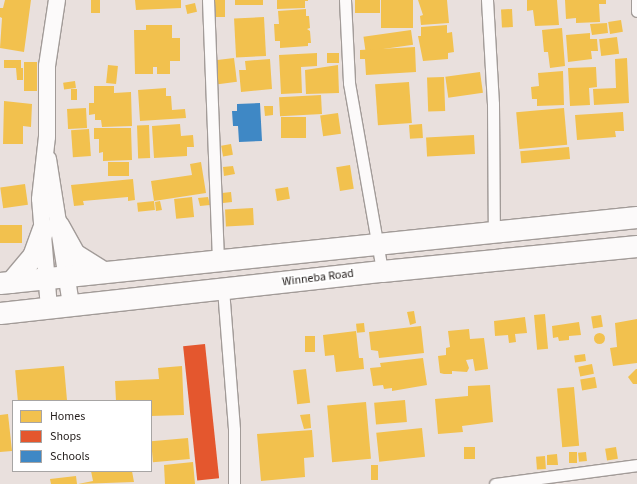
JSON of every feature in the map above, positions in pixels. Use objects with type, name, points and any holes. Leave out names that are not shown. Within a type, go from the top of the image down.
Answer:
[{"type":"highway","points":[[6,282],[66,274],[218,262],[637,217]]},
{"type":"highway","points":[[6,282],[33,256],[50,227],[74,254],[101,271]]},
{"type":"highway","name":"Winneba Road","points":[[0,313],[382,271],[637,246]]},
{"type":"street","points":[[57,0],[47,66],[46,151],[40,199],[66,274],[71,305]]},
{"type":"street","points":[[208,0],[218,262]]},
{"type":"street","points":[[345,0],[349,83],[376,244],[382,271]]},
{"type":"street","points":[[487,0],[494,104],[494,233]]},
{"type":"street","points":[[637,0],[637,11]]},
{"type":"street","points":[[48,308],[46,277],[50,227]]},
{"type":"street","points":[[223,289],[234,430],[234,484]]},
{"type":"street","points":[[494,484],[637,466]]},
{"type":"building: Homes","points":[[5,0],[31,0],[24,52],[0,48],[2,18],[0,17],[0,8],[3,8]]},
{"type":"building: Homes","points":[[91,0],[100,0],[100,13],[91,13]]},
{"type":"building: Homes","points":[[135,0],[181,0],[181,8],[136,10]]},
{"type":"building: Homes","points":[[209,0],[225,0],[225,17],[209,17]]},
{"type":"building: Homes","points":[[235,0],[263,0],[263,5],[235,5]]},
{"type":"building: Homes","points":[[277,0],[308,1],[305,1],[305,8],[277,9]]},
{"type":"building: Homes","points":[[355,0],[380,0],[380,13],[355,13]]},
{"type":"building: Homes","points":[[381,0],[413,0],[413,28],[381,28]]},
{"type":"building: Homes","points":[[418,0],[447,0],[449,23],[421,25],[420,16],[423,15]]},
{"type":"building: Homes","points":[[527,0],[557,0],[559,25],[535,26],[533,10],[527,11]]},
{"type":"building: Homes","points":[[565,0],[606,0],[606,4],[599,4],[600,22],[576,23],[576,18],[566,19]]},
{"type":"building: Homes","points":[[195,3],[197,12],[187,14],[185,5]]},
{"type":"building: Homes","points":[[306,9],[306,16],[309,16],[310,28],[307,29],[310,31],[311,43],[308,43],[308,46],[280,48],[280,41],[275,41],[274,24],[279,24],[278,11]]},
{"type":"building: Homes","points":[[512,9],[513,27],[502,28],[501,10]]},
{"type":"building: Homes","points":[[264,17],[266,56],[236,58],[234,19]]},
{"type":"building: Homes","points":[[621,20],[623,32],[610,34],[608,22]]},
{"type":"building: Homes","points":[[607,23],[608,33],[592,35],[590,24]]},
{"type":"building: Homes","points":[[146,25],[172,25],[172,38],[180,38],[180,61],[170,61],[170,74],[157,74],[157,67],[153,67],[153,74],[135,74],[134,30],[146,30]]},
{"type":"building: Homes","points":[[447,25],[447,33],[452,32],[454,52],[448,53],[448,59],[423,61],[418,36],[421,36],[421,27]]},
{"type":"building: Homes","points":[[562,28],[565,66],[550,68],[548,52],[544,52],[542,30]]},
{"type":"building: Homes","points":[[411,30],[413,45],[366,52],[363,37]]},
{"type":"building: Homes","points":[[590,33],[590,39],[597,39],[598,51],[591,51],[592,59],[568,62],[566,35]]},
{"type":"building: Homes","points":[[617,37],[619,54],[601,56],[599,39]]},
{"type":"building: Homes","points":[[415,47],[416,72],[366,75],[365,59],[360,59],[360,50]]},
{"type":"building: Homes","points":[[317,53],[317,66],[301,67],[302,93],[281,94],[279,55]]},
{"type":"building: Homes","points":[[327,53],[339,53],[339,63],[327,63]]},
{"type":"building: Homes","points":[[234,58],[237,82],[218,84],[215,60]]},
{"type":"building: Homes","points":[[627,58],[629,103],[594,105],[593,89],[616,88],[615,59]]},
{"type":"building: Homes","points":[[270,59],[272,89],[241,92],[239,70],[246,70],[245,61]]},
{"type":"building: Homes","points":[[4,60],[21,60],[21,68],[4,68]]},
{"type":"building: Homes","points":[[24,62],[37,62],[37,91],[24,91]]},
{"type":"building: Homes","points":[[108,65],[118,66],[116,84],[106,83]]},
{"type":"building: Homes","points":[[338,65],[339,93],[306,94],[305,70]]},
{"type":"building: Homes","points":[[596,67],[597,87],[589,88],[590,105],[570,106],[568,68]]},
{"type":"building: Homes","points":[[16,68],[23,68],[23,80],[17,80]]},
{"type":"building: Homes","points":[[563,71],[564,105],[537,106],[537,99],[532,99],[531,87],[539,86],[538,73]]},
{"type":"building: Homes","points":[[480,72],[483,93],[448,98],[445,77]]},
{"type":"building: Homes","points":[[444,77],[445,111],[428,112],[427,78]]},
{"type":"building: Homes","points":[[75,81],[76,88],[64,90],[63,83]]},
{"type":"building: Homes","points":[[409,82],[412,123],[378,125],[375,84]]},
{"type":"building: Homes","points":[[94,86],[114,86],[114,93],[131,92],[132,126],[102,127],[101,120],[95,120],[95,114],[89,115],[89,103],[94,103]]},
{"type":"building: Homes","points":[[166,88],[166,96],[171,96],[172,110],[185,109],[186,118],[140,121],[138,90]]},
{"type":"building: Homes","points":[[71,89],[77,89],[77,100],[71,100]]},
{"type":"building: Homes","points":[[321,95],[322,114],[280,116],[279,97]]},
{"type":"building: Homes","points":[[4,101],[32,104],[31,127],[23,126],[23,144],[3,144]]},
{"type":"building: Homes","points":[[264,106],[273,106],[273,115],[265,116]]},
{"type":"building: Homes","points":[[86,108],[87,128],[68,129],[67,109]]},
{"type":"building: Homes","points":[[564,108],[567,145],[519,149],[516,112]]},
{"type":"building: Homes","points":[[623,112],[624,131],[615,131],[616,137],[577,140],[575,115]]},
{"type":"building: Homes","points":[[338,113],[341,134],[323,136],[320,116]]},
{"type":"building: Homes","points":[[281,117],[306,117],[306,138],[281,138]]},
{"type":"building: Homes","points":[[180,124],[181,136],[193,135],[194,147],[187,147],[187,156],[154,158],[152,126]]},
{"type":"building: Homes","points":[[422,124],[423,138],[410,139],[409,125]]},
{"type":"building: Homes","points":[[137,125],[149,125],[150,158],[138,158]]},
{"type":"building: Homes","points":[[94,128],[131,128],[132,160],[103,161],[103,152],[99,153],[99,139],[94,139]]},
{"type":"building: Homes","points":[[89,129],[91,156],[73,157],[71,130]]},
{"type":"building: Homes","points":[[474,135],[475,154],[427,156],[426,138]]},
{"type":"building: Homes","points":[[231,144],[233,155],[223,157],[221,146]]},
{"type":"building: Homes","points":[[569,147],[570,159],[521,163],[520,151]]},
{"type":"building: Homes","points":[[108,162],[129,162],[129,176],[108,176]]},
{"type":"building: Homes","points":[[201,162],[206,193],[154,201],[151,181],[192,175],[190,164]]},
{"type":"building: Homes","points":[[350,165],[354,189],[340,191],[336,167]]},
{"type":"building: Homes","points":[[233,166],[235,174],[224,176],[223,167]]},
{"type":"building: Homes","points":[[133,179],[135,200],[128,201],[128,197],[83,201],[84,205],[74,206],[71,185]]},
{"type":"building: Homes","points":[[25,184],[28,205],[3,208],[0,187]]},
{"type":"building: Homes","points":[[288,187],[290,199],[277,201],[275,189]]},
{"type":"building: Homes","points":[[231,192],[232,202],[223,203],[222,193]]},
{"type":"building: Homes","points":[[192,197],[194,217],[176,219],[174,199]]},
{"type":"building: Homes","points":[[208,197],[210,205],[200,206],[198,198]]},
{"type":"building: Homes","points":[[154,201],[155,210],[138,212],[137,203]]},
{"type":"building: Homes","points":[[160,201],[162,210],[156,211],[155,202]]},
{"type":"building: Homes","points":[[253,208],[254,225],[226,226],[225,209]]},
{"type":"building: Homes","points":[[0,225],[22,225],[22,243],[0,243]]},
{"type":"building: Homes","points":[[414,311],[416,323],[410,325],[407,312]]},
{"type":"building: Homes","points":[[545,314],[548,349],[537,350],[534,315]]},
{"type":"building: Homes","points":[[601,315],[603,327],[593,328],[591,317]]},
{"type":"building: Homes","points":[[525,317],[527,333],[515,334],[516,342],[509,343],[508,335],[495,336],[494,321]]},
{"type":"building: Homes","points":[[637,319],[637,363],[613,366],[610,348],[617,347],[615,323]]},
{"type":"building: Homes","points":[[579,322],[581,335],[569,336],[569,340],[559,341],[558,337],[553,338],[552,326]]},
{"type":"building: Homes","points":[[364,323],[365,332],[357,333],[356,324]]},
{"type":"building: Homes","points":[[421,326],[424,353],[379,358],[378,351],[371,350],[369,332]]},
{"type":"building: Homes","points":[[469,329],[470,339],[484,338],[488,369],[475,371],[473,359],[466,360],[469,368],[467,372],[452,371],[452,374],[440,373],[438,356],[446,355],[446,348],[450,347],[448,331]]},
{"type":"building: Homes","points":[[356,331],[359,358],[363,358],[364,369],[336,372],[334,355],[325,356],[323,335]]},
{"type":"building: Homes","points":[[599,332],[603,334],[605,338],[603,342],[599,344],[595,342],[593,338],[595,334]]},
{"type":"building: Homes","points":[[305,336],[315,336],[315,352],[305,352]]},
{"type":"building: Homes","points":[[585,354],[586,361],[575,362],[574,356]]},
{"type":"building: Homes","points":[[423,358],[427,385],[392,391],[392,388],[384,389],[383,385],[373,386],[370,368],[381,367],[380,363]]},
{"type":"building: Homes","points":[[592,364],[594,374],[580,376],[578,367]]},
{"type":"building: Homes","points":[[64,366],[67,400],[18,400],[15,370]]},
{"type":"building: Homes","points":[[182,366],[184,415],[152,416],[152,400],[116,400],[115,381],[159,379],[158,368]]},
{"type":"building: Homes","points":[[306,369],[310,403],[297,404],[293,371]]},
{"type":"building: Homes","points":[[636,369],[637,384],[633,384],[628,377]]},
{"type":"building: Homes","points":[[595,377],[597,388],[582,390],[580,380]]},
{"type":"building: Homes","points":[[490,385],[493,422],[462,426],[463,432],[438,434],[435,399],[468,396],[468,386]]},
{"type":"building: Homes","points":[[574,387],[579,446],[562,447],[557,388]]},
{"type":"building: Homes","points":[[405,400],[407,422],[376,425],[374,403]]},
{"type":"building: Homes","points":[[366,402],[371,459],[332,462],[327,405]]},
{"type":"building: Homes","points":[[8,414],[12,451],[0,452],[0,415]]},
{"type":"building: Homes","points":[[310,414],[311,428],[304,429],[300,415]]},
{"type":"building: Homes","points":[[422,428],[425,457],[379,462],[376,433]]},
{"type":"building: Homes","points":[[312,430],[314,457],[304,458],[305,477],[261,481],[257,434]]},
{"type":"building: Homes","points":[[188,438],[190,459],[153,462],[152,441]]},
{"type":"building: Homes","points":[[464,447],[475,447],[475,459],[464,459]]},
{"type":"building: Homes","points":[[616,447],[618,459],[607,461],[605,449]]},
{"type":"building: Homes","points":[[569,452],[577,452],[577,463],[569,463]]},
{"type":"building: Homes","points":[[586,452],[587,461],[579,462],[578,453]]},
{"type":"building: Homes","points":[[557,454],[558,465],[547,465],[547,455]]},
{"type":"building: Homes","points":[[545,456],[546,469],[537,470],[536,457]]},
{"type":"building: Homes","points":[[193,462],[195,484],[165,484],[164,465]]},
{"type":"building: Homes","points":[[371,465],[378,465],[378,480],[371,480]]},
{"type":"building: Homes","points":[[91,472],[132,472],[134,482],[78,484],[93,481]]},
{"type":"building: Homes","points":[[76,476],[77,484],[51,484],[50,479]]},
{"type":"building: Shops","points":[[205,344],[219,478],[197,481],[183,346]]},
{"type":"building: Schools","points":[[260,103],[262,141],[239,142],[238,126],[233,126],[232,111],[237,111],[237,104]]}]
